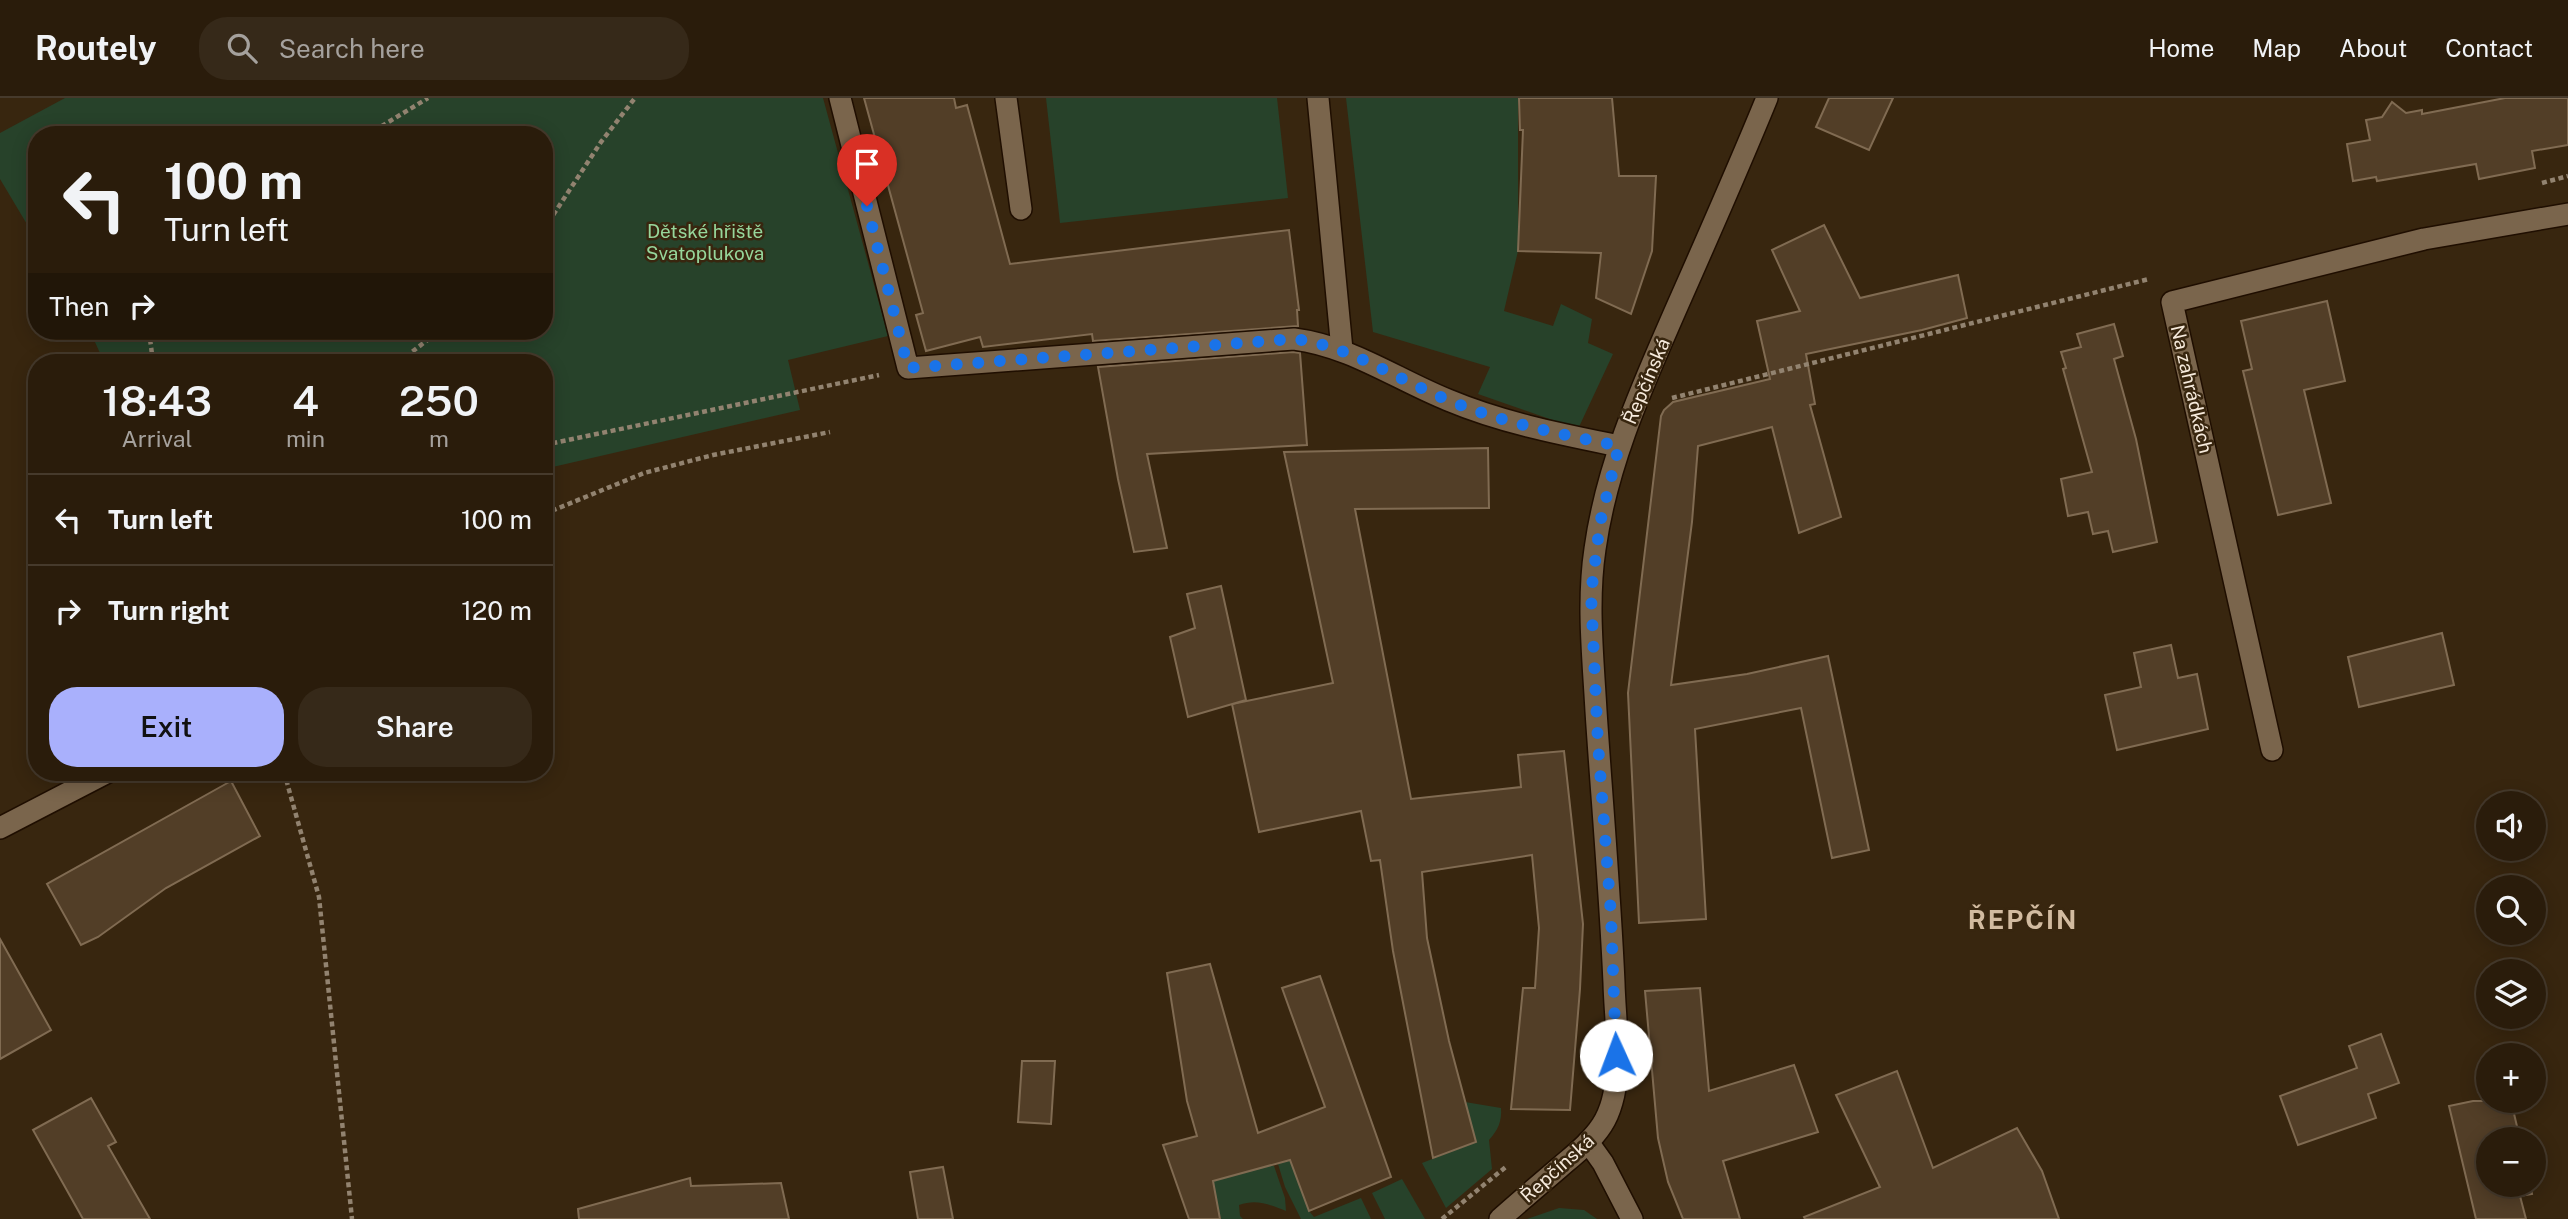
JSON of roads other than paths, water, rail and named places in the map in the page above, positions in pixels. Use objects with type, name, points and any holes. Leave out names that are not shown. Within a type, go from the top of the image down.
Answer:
[{"type":"street","points":[[840,98],[908,368],[1294,339],[1317,341],[1486,415],[1519,425],[1619,446]]},
{"type":"street","points":[[1006,98],[1021,209]]},
{"type":"street","points":[[1318,98],[1342,350]]},
{"type":"street","name":"Řepčínská","points":[[1500,1219],[1588,1142],[1603,1125],[1617,1081],[1611,915],[1595,702],[1591,594],[1595,550],[1602,510],[1619,446],[1638,396],[1767,98]]},
{"type":"street","name":"Na zahrádkách","points":[[2272,750],[2172,302],[2424,239],[2568,214]]},
{"type":"street","points":[[0,828],[91,781]]},
{"type":"street","points":[[1588,1142],[1603,1163],[1632,1219]]},
{"type":"district","name":"ŘEPČÍN","points":[[2023,920]]},
{"type":"park label","name":"Dětské hřiště Svatoplukova","points":[[705,242]]}]
